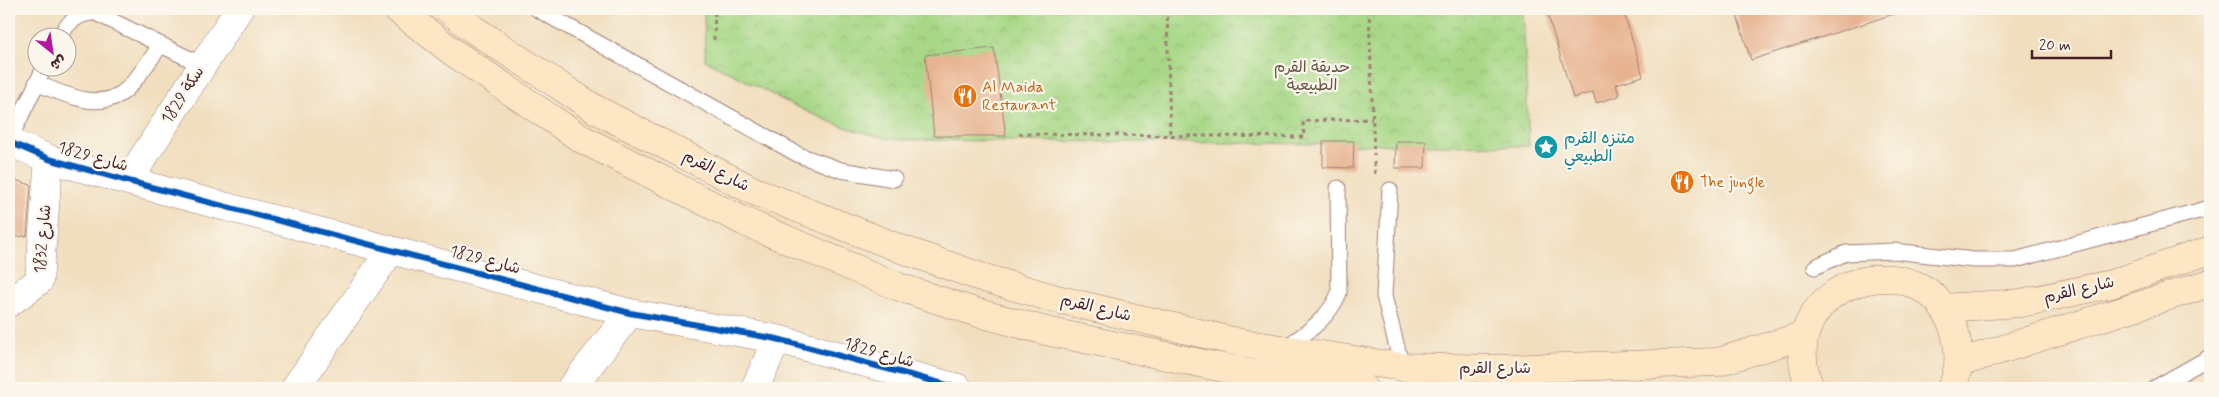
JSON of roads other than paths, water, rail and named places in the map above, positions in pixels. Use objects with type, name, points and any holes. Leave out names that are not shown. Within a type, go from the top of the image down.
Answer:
[{"type":"main road","name":"شارع القرم","points":[[397,9],[454,53],[580,138],[745,222],[899,287],[975,312],[1046,331],[1244,372],[1363,388]]},
{"type":"main road","name":"شارع القرم","points":[[448,9],[473,29],[594,109],[754,190],[904,250],[981,277],[1053,298],[1204,334],[1282,350],[1402,367],[1503,369],[1718,362],[1805,335]]},
{"type":"main road","name":"شارع القرم","points":[[1944,308],[2021,303],[2102,286],[2210,250]]},
{"type":"main road","points":[[1810,388],[1805,375],[1803,354],[1805,335],[1816,312],[1833,294],[1854,282],[1879,277],[1903,280],[1926,291],[1944,308],[1953,325],[1958,343],[1955,376]]},
{"type":"main road","name":"شارع القرم","points":[[1955,376],[2210,283]]},
{"type":"street","name":"سكة 1829","points":[[128,181],[239,9]]},
{"type":"street","name":"1829 شارع","points":[[9,142],[49,159],[391,250],[630,312],[777,339],[942,386]]},
{"type":"street","name":"1832 شارع","points":[[9,303],[39,282],[49,159]]},
{"type":"street","points":[[296,388],[391,250]]},
{"type":"street","points":[[571,388],[630,312]]},
{"type":"street","points":[[755,388],[777,339]]},
{"type":"lane","points":[[537,9],[799,154],[841,170],[894,179]]},
{"type":"lane","points":[[67,28],[75,18],[86,12],[96,12],[202,65]]},
{"type":"lane","points":[[36,83],[78,99],[99,101],[116,96],[127,89],[161,45]]},
{"type":"lane","points":[[9,142],[39,78]]},
{"type":"lane","points":[[1282,350],[1308,332],[1327,314],[1334,306],[1339,293],[1338,188]]},
{"type":"lane","points":[[1390,190],[1384,296],[1402,367]]},
{"type":"lane","points":[[1815,267],[1846,252],[1894,251],[1974,260],[2015,260],[2210,208]]},
{"type":"lane","points":[[2154,388],[2210,357]]},
{"type":"place","name":"Al Maida Restaurant","points":[[965,96]]},
{"type":"place","name":"متنزه القرم الطبيعي","points":[[1546,147]]},
{"type":"place","name":"The jungle","points":[[1682,182]]},
{"type":"park label","name":"حديقة القرم الطبيعية","points":[[1312,76]]}]
